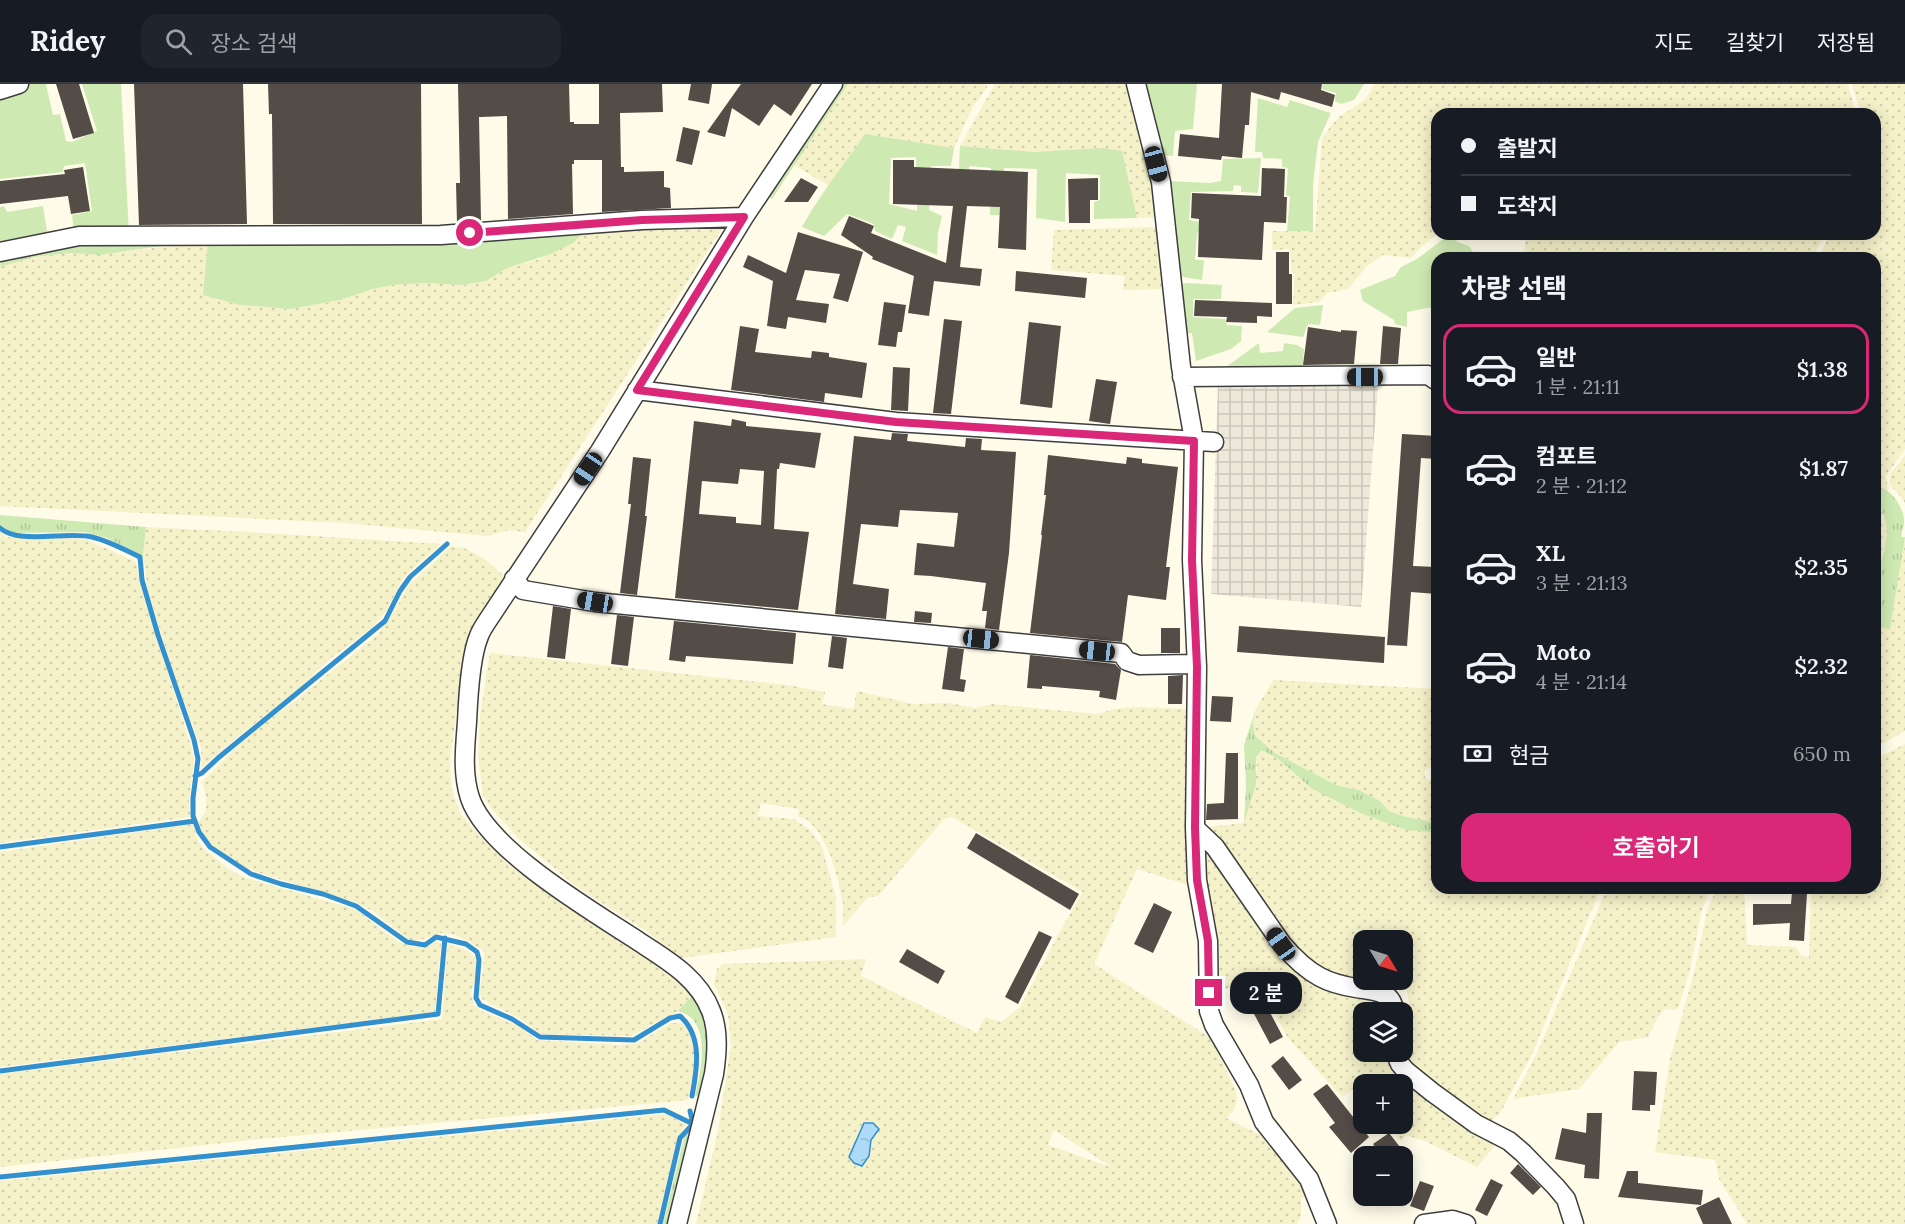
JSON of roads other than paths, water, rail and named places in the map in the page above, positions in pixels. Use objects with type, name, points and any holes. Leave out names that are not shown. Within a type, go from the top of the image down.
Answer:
[{"type":"street","points":[[0,90],[19,84]]},
{"type":"street","points":[[677,1224],[714,1074],[717,1052],[712,1012],[691,979],[567,894],[512,853],[479,817],[465,781],[467,717],[474,658],[478,637],[514,579],[600,451],[744,217],[833,84]]},
{"type":"street","points":[[1136,84],[1161,182],[1182,377],[1194,441],[1192,560],[1197,667],[1195,828],[1197,880],[1208,941],[1209,1011],[1214,1025],[1249,1085],[1264,1122],[1309,1179],[1328,1224]]},
{"type":"street","points":[[0,252],[79,236],[441,236],[642,220],[744,217]]},
{"type":"street","points":[[1182,377],[1428,375],[1431,377]]},
{"type":"street","points":[[637,390],[896,422],[1214,442]]},
{"type":"street","points":[[514,579],[523,590],[595,602],[1121,653],[1127,661],[1139,665],[1190,664],[1197,667]]},
{"type":"street","points":[[1195,828],[1215,847],[1281,944],[1295,958],[1320,977],[1333,983],[1383,993],[1390,998],[1391,1002]]},
{"type":"street","points":[[1399,1062],[1406,1071],[1432,1092],[1476,1124],[1509,1141],[1523,1153],[1566,1199],[1574,1224]]},
{"type":"street","points":[[1424,1224],[1453,1220],[1466,1224]]},
{"type":"water","points":[[864,1123],[873,1123],[879,1129],[871,1140],[869,1156],[862,1166],[854,1163],[849,1157]]},
{"type":"waterway","points":[[0,528],[19,536],[92,537],[140,557],[142,580],[158,635],[194,740],[198,759],[193,816],[199,832],[210,847],[251,874],[323,894],[356,906],[407,942],[425,945],[436,937],[466,944],[477,952],[479,960],[476,998],[480,1005],[512,1019],[540,1037],[634,1040],[670,1018],[680,1016],[687,1024],[695,1043],[696,1065],[692,1096]]},
{"type":"waterway","points":[[195,776],[202,773],[385,621],[410,577],[447,544]]},
{"type":"waterway","points":[[0,847],[195,821]]},
{"type":"waterway","points":[[0,1071],[438,1014],[445,938]]},
{"type":"waterway","points":[[0,1177],[664,1110],[693,1124]]},
{"type":"waterway","points":[[690,1111],[693,1124]]},
{"type":"waterway","points":[[660,1224],[680,1138],[693,1124]]}]
